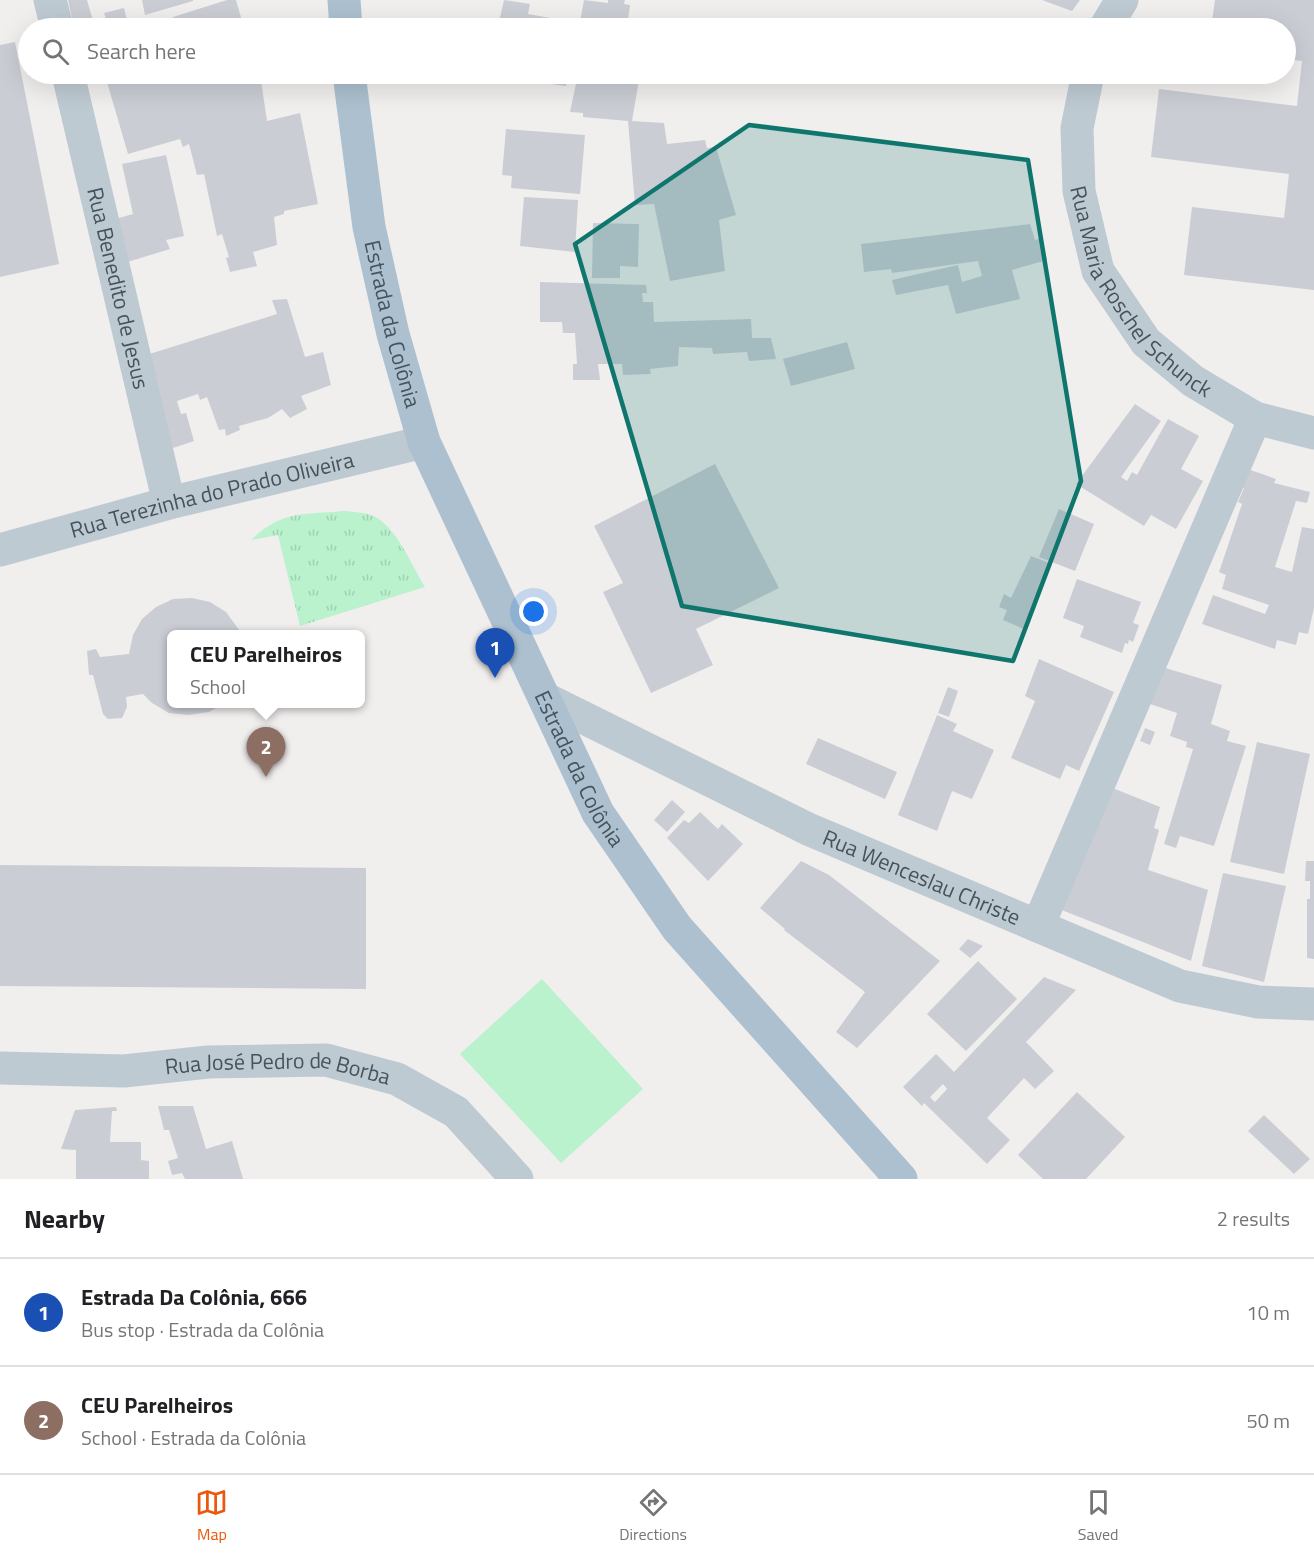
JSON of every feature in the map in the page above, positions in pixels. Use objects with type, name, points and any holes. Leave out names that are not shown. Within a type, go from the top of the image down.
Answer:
[{"type":"main road","points":[[344,0],[345,18]]},
{"type":"main road","name":"Estrada da Colônia","points":[[350,84],[369,227],[393,334],[424,442],[528,669],[546,699],[598,813],[677,928],[901,1179]]},
{"type":"street","points":[[50,0],[54,18]]},
{"type":"street","points":[[1112,18],[1122,0]]},
{"type":"street","name":"Rua Benedito de Jesus","points":[[70,84],[169,504]]},
{"type":"street","name":"Rua Maria Roschel Schunck","points":[[1086,84],[1077,128],[1079,191],[1098,271],[1146,342],[1193,381],[1256,418],[1314,433]]},
{"type":"street","points":[[1038,926],[1256,418]]},
{"type":"street","name":"Rua Terezinha do Prado Oliveira","points":[[0,550],[169,504],[424,442]]},
{"type":"street","name":"Rua Wenceslau Christe","points":[[546,699],[808,829],[1180,986],[1258,1002],[1314,1004]]},
{"type":"street","name":"Rua José Pedro de Borba","points":[[0,1068],[124,1071],[208,1062],[326,1060],[397,1079],[456,1112],[516,1179]]},
{"type":"highlighted area","points":[[749,125],[1028,160],[1081,481],[1013,661],[682,606],[575,244]]},
{"type":"green space","points":[[343,511],[372,515],[387,526],[400,542],[425,587],[300,626],[278,535],[251,540],[262,530],[283,519],[304,514]]},
{"type":"green space","points":[[542,979],[643,1089],[561,1163],[460,1054]]},
{"type":"building","points":[[68,0],[87,0],[92,18],[72,18]]},
{"type":"building","points":[[142,0],[193,0],[193,1],[145,15]]},
{"type":"building","points":[[227,0],[236,0],[241,18],[173,18]]},
{"type":"building","points":[[504,0],[530,4],[528,14],[550,18],[500,18]]},
{"type":"building","points":[[584,0],[608,3],[608,0],[625,0],[624,4],[630,5],[628,18],[581,18]]},
{"type":"building","points":[[1042,0],[1080,0],[1072,11]]},
{"type":"building","points":[[1215,0],[1314,0],[1314,290],[1184,275],[1192,207],[1284,218],[1289,174],[1151,157],[1159,89],[1297,106],[1302,61],[1296,60],[1296,18],[1212,18]]},
{"type":"building","points":[[124,8],[126,18],[106,18],[104,13]]},
{"type":"building","points":[[15,42],[18,57],[18,84],[23,84],[59,264],[0,277],[0,45]]},
{"type":"building","points":[[108,84],[261,84],[267,121],[300,113],[318,204],[284,211],[284,214],[274,217],[277,245],[253,252],[257,266],[230,272],[226,258],[229,257],[222,234],[217,236],[204,174],[197,175],[189,144],[183,147],[180,139],[128,154]]},
{"type":"building","points":[[576,84],[638,84],[632,121],[664,123],[667,144],[705,140],[707,148],[716,147],[736,215],[719,220],[725,271],[670,281],[654,204],[635,205],[628,121],[583,117],[583,113],[570,112]]},
{"type":"building","points":[[506,129],[585,135],[580,194],[511,188],[512,176],[502,175]]},
{"type":"building","points":[[166,155],[184,236],[166,240],[170,249],[121,264],[112,220],[133,214],[122,164]]},
{"type":"building","points":[[524,197],[578,200],[575,252],[520,246]]},
{"type":"building","points":[[593,223],[639,224],[638,267],[620,266],[620,278],[592,278]]},
{"type":"building","points":[[1030,224],[1035,240],[1042,238],[1047,260],[1012,270],[1020,299],[956,314],[948,285],[896,295],[892,280],[958,265],[962,282],[982,276],[978,261],[892,273],[891,269],[864,272],[861,244]]},
{"type":"building","points":[[540,282],[646,285],[647,293],[642,293],[643,302],[653,302],[654,322],[751,319],[752,338],[771,338],[776,359],[749,361],[747,352],[713,354],[712,348],[679,347],[678,366],[650,369],[651,374],[623,375],[622,364],[598,364],[600,380],[573,380],[573,364],[577,364],[575,333],[563,333],[562,322],[540,322]]},
{"type":"building","points":[[287,299],[305,357],[323,352],[331,385],[301,396],[307,409],[290,418],[282,409],[268,418],[239,426],[240,430],[226,436],[225,429],[219,430],[207,397],[200,400],[198,394],[177,401],[181,414],[186,413],[194,441],[173,448],[140,357],[277,314],[272,300]]},
{"type":"building","points":[[847,342],[855,369],[791,386],[783,359]]},
{"type":"building","points":[[1135,404],[1161,421],[1121,477],[1127,481],[1132,472],[1137,475],[1168,419],[1199,436],[1181,469],[1203,481],[1176,529],[1151,515],[1144,526],[1076,484]]},
{"type":"building","points":[[715,464],[779,588],[696,629],[713,665],[651,693],[603,592],[623,583],[594,526]]},
{"type":"building","points":[[1242,467],[1276,479],[1274,483],[1310,492],[1307,503],[1296,501],[1275,567],[1292,572],[1302,527],[1314,529],[1314,608],[1308,634],[1299,632],[1296,645],[1277,640],[1275,649],[1202,624],[1213,595],[1265,614],[1269,605],[1222,589],[1226,575],[1219,572],[1242,504],[1238,502],[1244,488],[1234,484]]},
{"type":"building","points":[[1059,509],[1094,524],[1075,571],[1039,557]]},
{"type":"building","points":[[1031,556],[1052,564],[1026,630],[1003,620],[1007,610],[999,607],[1004,594],[1011,598]]},
{"type":"building","points":[[1077,579],[1141,602],[1133,623],[1139,625],[1133,642],[1129,640],[1128,644],[1125,643],[1122,653],[1080,637],[1084,626],[1063,618]]},
{"type":"building","points":[[192,598],[210,602],[226,612],[239,630],[167,630],[167,708],[216,708],[209,712],[189,715],[169,713],[152,703],[143,694],[126,697],[127,707],[122,718],[108,719],[103,714],[93,675],[89,675],[87,651],[96,649],[100,657],[129,654],[133,635],[142,619],[156,607],[173,599]]},
{"type":"building","points":[[1039,659],[1114,692],[1079,771],[1066,765],[1060,779],[1011,758],[1035,701],[1025,696]]},
{"type":"building","points":[[1159,666],[1222,685],[1211,724],[1230,731],[1227,741],[1246,746],[1214,846],[1180,836],[1176,848],[1164,844],[1193,749],[1186,747],[1187,742],[1170,736],[1177,713],[1147,703]]},
{"type":"building","points":[[948,687],[958,691],[949,717],[938,713]]},
{"type":"building","points":[[937,715],[957,724],[953,731],[994,750],[972,799],[952,791],[937,831],[898,815]]},
{"type":"building","points":[[1145,728],[1155,732],[1150,745],[1140,741]]},
{"type":"building","points":[[818,738],[897,772],[885,799],[806,764]]},
{"type":"building","points":[[1257,742],[1310,754],[1284,874],[1230,862]]},
{"type":"building","points":[[1110,787],[1160,807],[1154,828],[1159,830],[1148,870],[1208,890],[1191,961],[1059,909]]},
{"type":"building","points":[[672,800],[685,812],[667,832],[654,820]]},
{"type":"building","points":[[700,812],[718,829],[722,824],[743,844],[708,881],[667,838],[684,820],[689,823]]},
{"type":"building","points":[[801,861],[829,875],[940,961],[857,1048],[836,1032],[865,992],[784,930],[760,908]]},
{"type":"building","points":[[1306,861],[1314,861],[1314,959],[1307,958],[1307,899],[1310,899],[1310,881],[1305,881]]},
{"type":"building","points":[[0,865],[366,868],[366,989],[0,986]]},
{"type":"building","points":[[1223,873],[1286,886],[1264,982],[1202,966]]},
{"type":"building","points":[[968,939],[983,946],[970,958],[959,949]]},
{"type":"building","points":[[978,961],[1017,999],[966,1051],[927,1014]]},
{"type":"building","points":[[1044,977],[1076,990],[1026,1042],[1054,1071],[1035,1089],[1024,1078],[987,1118],[1010,1140],[987,1164],[924,1103],[922,1106],[903,1087],[936,1054],[954,1072]],"holes":[[[943,1084],[947,1089],[935,1102],[930,1097]]]},
{"type":"building","points":[[1077,1092],[1125,1137],[1086,1179],[1043,1179],[1018,1155]]},
{"type":"building","points":[[158,1106],[193,1106],[206,1149],[232,1141],[243,1179],[185,1179],[182,1173],[172,1175],[168,1161],[178,1158],[169,1130],[164,1130]]},
{"type":"building","points":[[116,1107],[117,1111],[112,1111],[110,1142],[141,1142],[141,1160],[149,1161],[149,1179],[76,1179],[76,1150],[61,1149],[75,1110]]},
{"type":"building","points":[[1264,1115],[1310,1159],[1294,1174],[1248,1131]]},
{"type":"place","name":"Estrada Da Colônia, 666","points":[[495,678]]},
{"type":"place","name":"CEU Parelheiros","points":[[266,777]]}]
